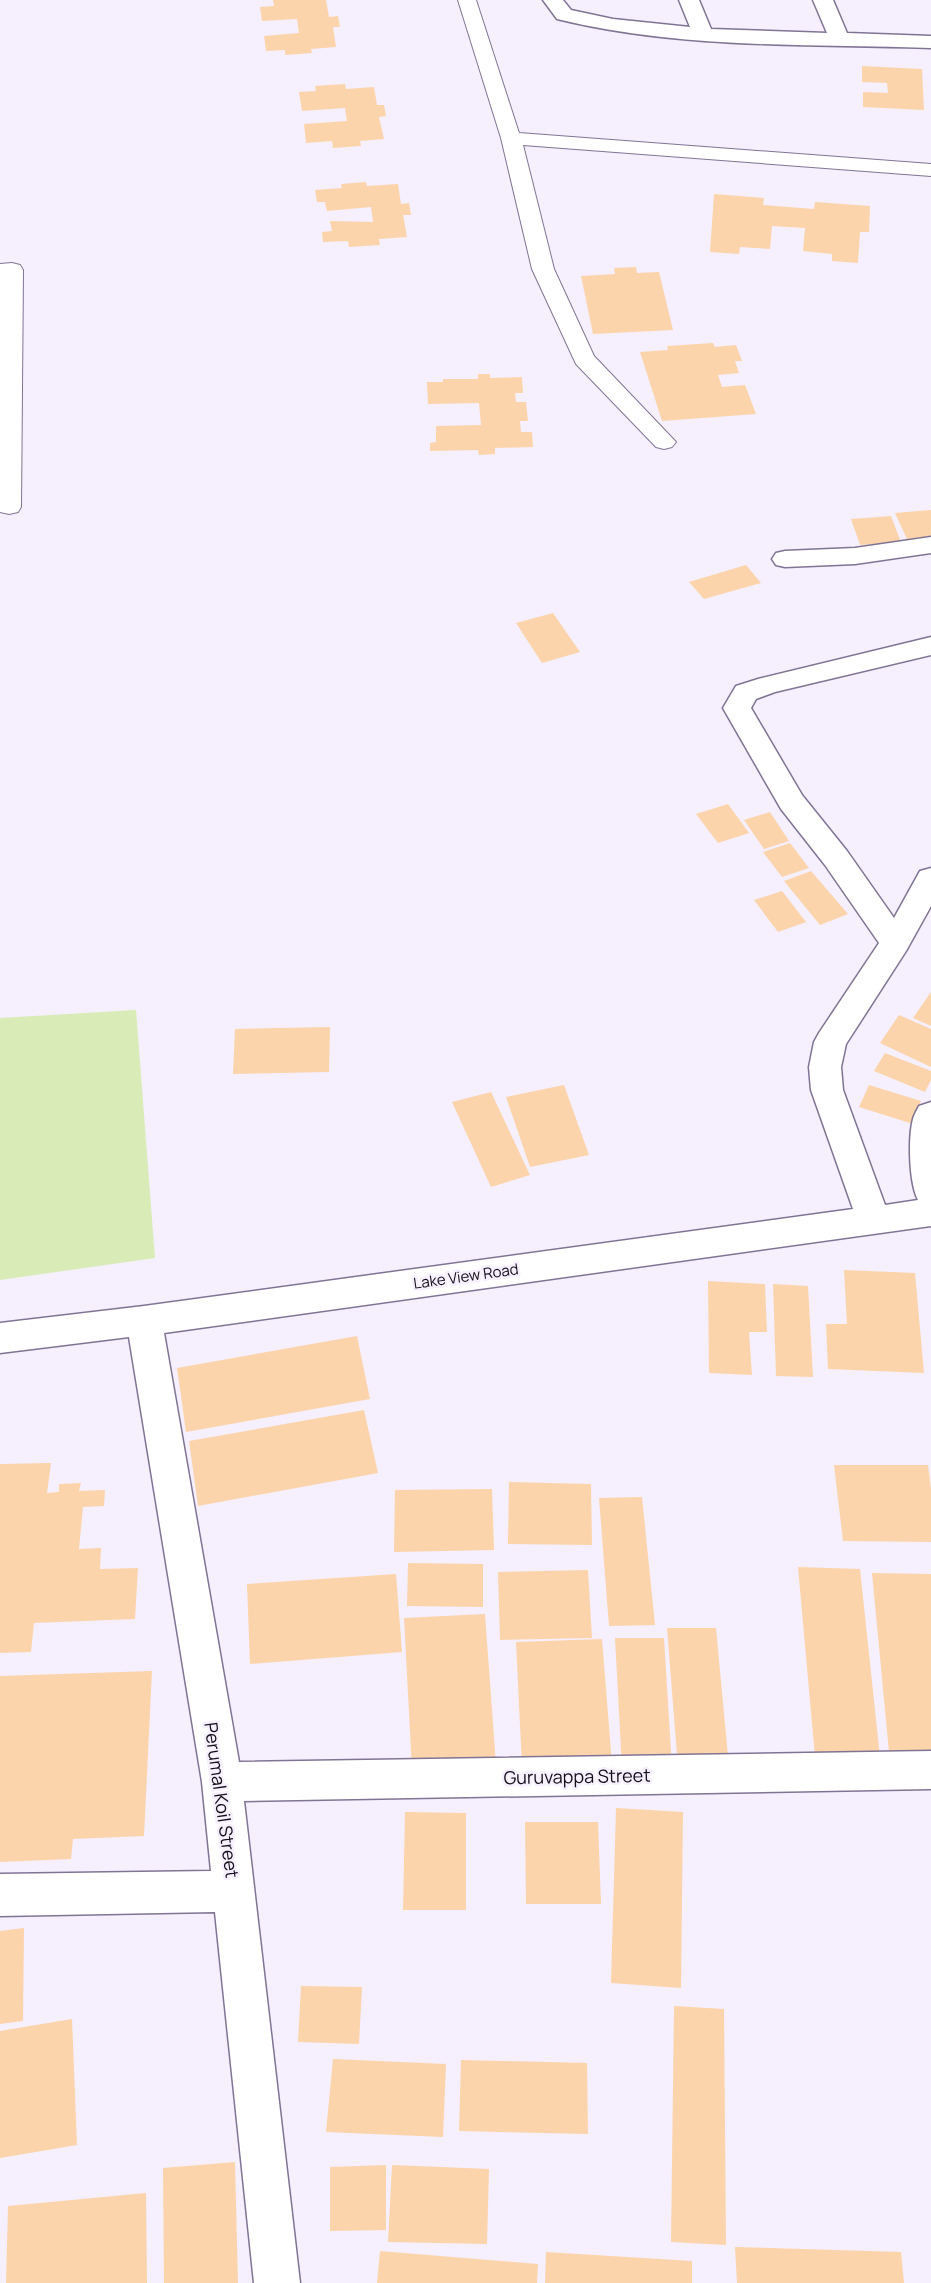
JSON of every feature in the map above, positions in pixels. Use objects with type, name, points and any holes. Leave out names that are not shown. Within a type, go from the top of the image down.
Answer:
[{"type":"street","points":[[553,0],[564,15],[613,25],[703,35],[931,42]]},
{"type":"street","points":[[689,0],[703,35]]},
{"type":"street","points":[[823,0],[839,38]]},
{"type":"street","points":[[785,560],[855,556],[931,545]]},
{"type":"street","points":[[895,942],[836,858],[791,802],[737,708],[746,693],[768,685],[931,646]]},
{"type":"street","points":[[873,1219],[826,1089],[825,1067],[830,1042],[895,942],[931,879]]},
{"type":"street","points":[[931,1115],[928,1119],[927,1160],[931,1193]]},
{"type":"street","name":"Lake View Road","points":[[0,1338],[144,1321],[931,1212]]},
{"type":"street","name":"Perumal Koil Street","points":[[144,1321],[222,1782],[277,2283]]},
{"type":"street","name":"Guruvappa Street","points":[[222,1782],[931,1770]]},
{"type":"street","points":[[0,1894],[235,1891]]},
{"type":"lane","points":[[467,0],[511,138],[543,269],[584,359],[664,442]]},
{"type":"lane","points":[[511,138],[931,170]]},
{"type":"lane","points":[[0,271],[12,270],[9,507]]},
{"type":"green space","points":[[136,1010],[155,1258],[0,1280],[0,1018]]},
{"type":"building","points":[[273,0],[326,0],[329,17],[338,16],[340,27],[333,27],[336,47],[311,49],[312,53],[285,55],[285,50],[266,51],[264,36],[299,33],[297,19],[262,21],[260,7],[274,6]]},
{"type":"building","points":[[862,66],[922,69],[924,110],[863,107],[863,92],[888,93],[887,83],[862,82]]},
{"type":"building","points":[[345,84],[346,89],[374,87],[377,105],[384,105],[386,116],[379,117],[384,139],[360,141],[361,146],[333,148],[332,141],[306,143],[304,124],[347,121],[345,108],[302,111],[299,92],[316,91],[315,86]]},
{"type":"building","points":[[366,182],[367,186],[398,184],[401,204],[409,203],[411,215],[403,215],[407,237],[379,239],[380,245],[349,247],[348,241],[323,242],[322,232],[332,231],[330,221],[373,222],[371,207],[327,211],[325,202],[317,202],[315,190],[342,188],[341,184]]},
{"type":"building","points":[[714,194],[764,198],[763,205],[814,209],[815,202],[870,206],[869,232],[860,232],[858,263],[832,261],[832,254],[803,251],[805,228],[772,226],[770,249],[740,247],[739,254],[710,252]]},
{"type":"building","points":[[636,267],[637,273],[659,272],[673,330],[593,334],[581,276],[615,274],[614,268]]},
{"type":"building","points":[[713,343],[715,347],[736,345],[742,361],[735,361],[739,373],[718,375],[722,387],[745,385],[756,414],[662,421],[640,352],[668,350],[667,346]]},
{"type":"building","points":[[478,374],[490,374],[490,378],[522,377],[523,393],[515,393],[516,402],[526,402],[528,421],[520,421],[521,432],[532,432],[533,447],[495,448],[495,454],[479,455],[478,450],[430,451],[430,443],[436,442],[436,426],[481,425],[479,403],[428,404],[427,382],[443,382],[443,379],[478,379]]},
{"type":"building","points":[[931,510],[931,536],[907,539],[895,513]]},
{"type":"building","points":[[891,516],[901,542],[860,545],[851,519]]},
{"type":"building","points":[[746,565],[761,583],[704,599],[689,582]]},
{"type":"building","points":[[553,613],[580,652],[542,663],[516,623]]},
{"type":"building","points":[[728,804],[749,833],[718,843],[696,814]]},
{"type":"building","points":[[770,812],[789,841],[764,849],[744,820]]},
{"type":"building","points":[[790,843],[809,868],[782,877],[763,852]]},
{"type":"building","points":[[811,871],[848,914],[820,925],[784,881]]},
{"type":"building","points":[[782,891],[806,922],[778,932],[754,900]]},
{"type":"building","points":[[931,992],[931,1026],[913,1018]]},
{"type":"building","points":[[899,1015],[931,1029],[931,1067],[880,1043]]},
{"type":"building","points":[[330,1027],[329,1072],[233,1074],[235,1029]]},
{"type":"building","points":[[885,1053],[931,1071],[931,1080],[925,1092],[874,1071]]},
{"type":"building","points":[[564,1085],[589,1155],[530,1167],[506,1097]]},
{"type":"building","points":[[869,1085],[921,1101],[913,1124],[859,1107]]},
{"type":"building","points":[[491,1092],[530,1175],[491,1187],[452,1102]]},
{"type":"building","points":[[844,1270],[915,1273],[924,1373],[828,1369],[826,1324],[847,1324]]},
{"type":"building","points":[[708,1281],[765,1284],[767,1332],[749,1332],[752,1375],[709,1373]]},
{"type":"building","points":[[773,1284],[808,1286],[813,1377],[776,1376]]},
{"type":"building","points":[[357,1336],[370,1399],[186,1432],[177,1368]]},
{"type":"building","points":[[364,1410],[378,1473],[198,1506],[189,1441]]},
{"type":"building","points":[[51,1463],[47,1493],[59,1492],[59,1484],[81,1483],[79,1491],[105,1490],[104,1506],[83,1507],[79,1549],[101,1548],[100,1569],[138,1568],[135,1619],[34,1623],[31,1652],[0,1653],[0,1464]]},
{"type":"building","points":[[834,1465],[928,1465],[931,1489],[931,1542],[843,1541]]},
{"type":"building","points":[[509,1482],[591,1484],[592,1545],[508,1544]]},
{"type":"building","points":[[492,1489],[494,1550],[394,1552],[395,1490]]},
{"type":"building","points":[[642,1497],[655,1625],[609,1626],[599,1498]]},
{"type":"building","points":[[408,1563],[483,1564],[483,1607],[407,1606]]},
{"type":"building","points":[[798,1567],[860,1569],[880,1757],[815,1757]]},
{"type":"building","points":[[588,1570],[592,1638],[500,1640],[498,1572]]},
{"type":"building","points":[[872,1573],[931,1574],[931,1754],[889,1752]]},
{"type":"building","points":[[396,1574],[402,1652],[250,1664],[247,1584]]},
{"type":"building","points":[[485,1614],[496,1765],[412,1770],[404,1618]]},
{"type":"building","points":[[667,1628],[716,1628],[729,1767],[678,1768]]},
{"type":"building","points":[[615,1638],[664,1638],[672,1768],[622,1768]]},
{"type":"building","points":[[602,1639],[612,1764],[522,1767],[516,1642]]},
{"type":"building","points":[[152,1671],[144,1836],[73,1839],[71,1859],[0,1862],[0,1676]]},
{"type":"building","points":[[616,1808],[683,1812],[681,1988],[611,1983]]},
{"type":"building","points":[[405,1812],[466,1813],[466,1910],[403,1910]]},
{"type":"building","points":[[525,1822],[598,1822],[601,1904],[526,1904]]},
{"type":"building","points":[[24,1928],[23,2021],[0,2024],[0,1931]]},
{"type":"building","points":[[301,1986],[362,1987],[359,2044],[298,2042]]},
{"type":"building","points":[[674,2006],[724,2009],[726,2245],[671,2242]]},
{"type":"building","points":[[72,2019],[77,2145],[0,2158],[0,2031]]},
{"type":"building","points":[[333,2059],[446,2064],[443,2137],[326,2132]]},
{"type":"building","points":[[461,2060],[587,2063],[588,2134],[459,2131]]},
{"type":"building","points":[[235,2162],[238,2283],[164,2283],[163,2168]]},
{"type":"building","points":[[386,2165],[386,2230],[330,2231],[330,2167]]},
{"type":"building","points":[[392,2165],[489,2169],[487,2244],[388,2242]]},
{"type":"building","points":[[146,2193],[147,2283],[6,2283],[8,2206]]},
{"type":"building","points":[[735,2247],[901,2252],[904,2283],[737,2283]]},
{"type":"building","points":[[380,2251],[538,2264],[537,2283],[377,2283]]},
{"type":"building","points":[[546,2252],[692,2261],[692,2283],[545,2283]]}]
